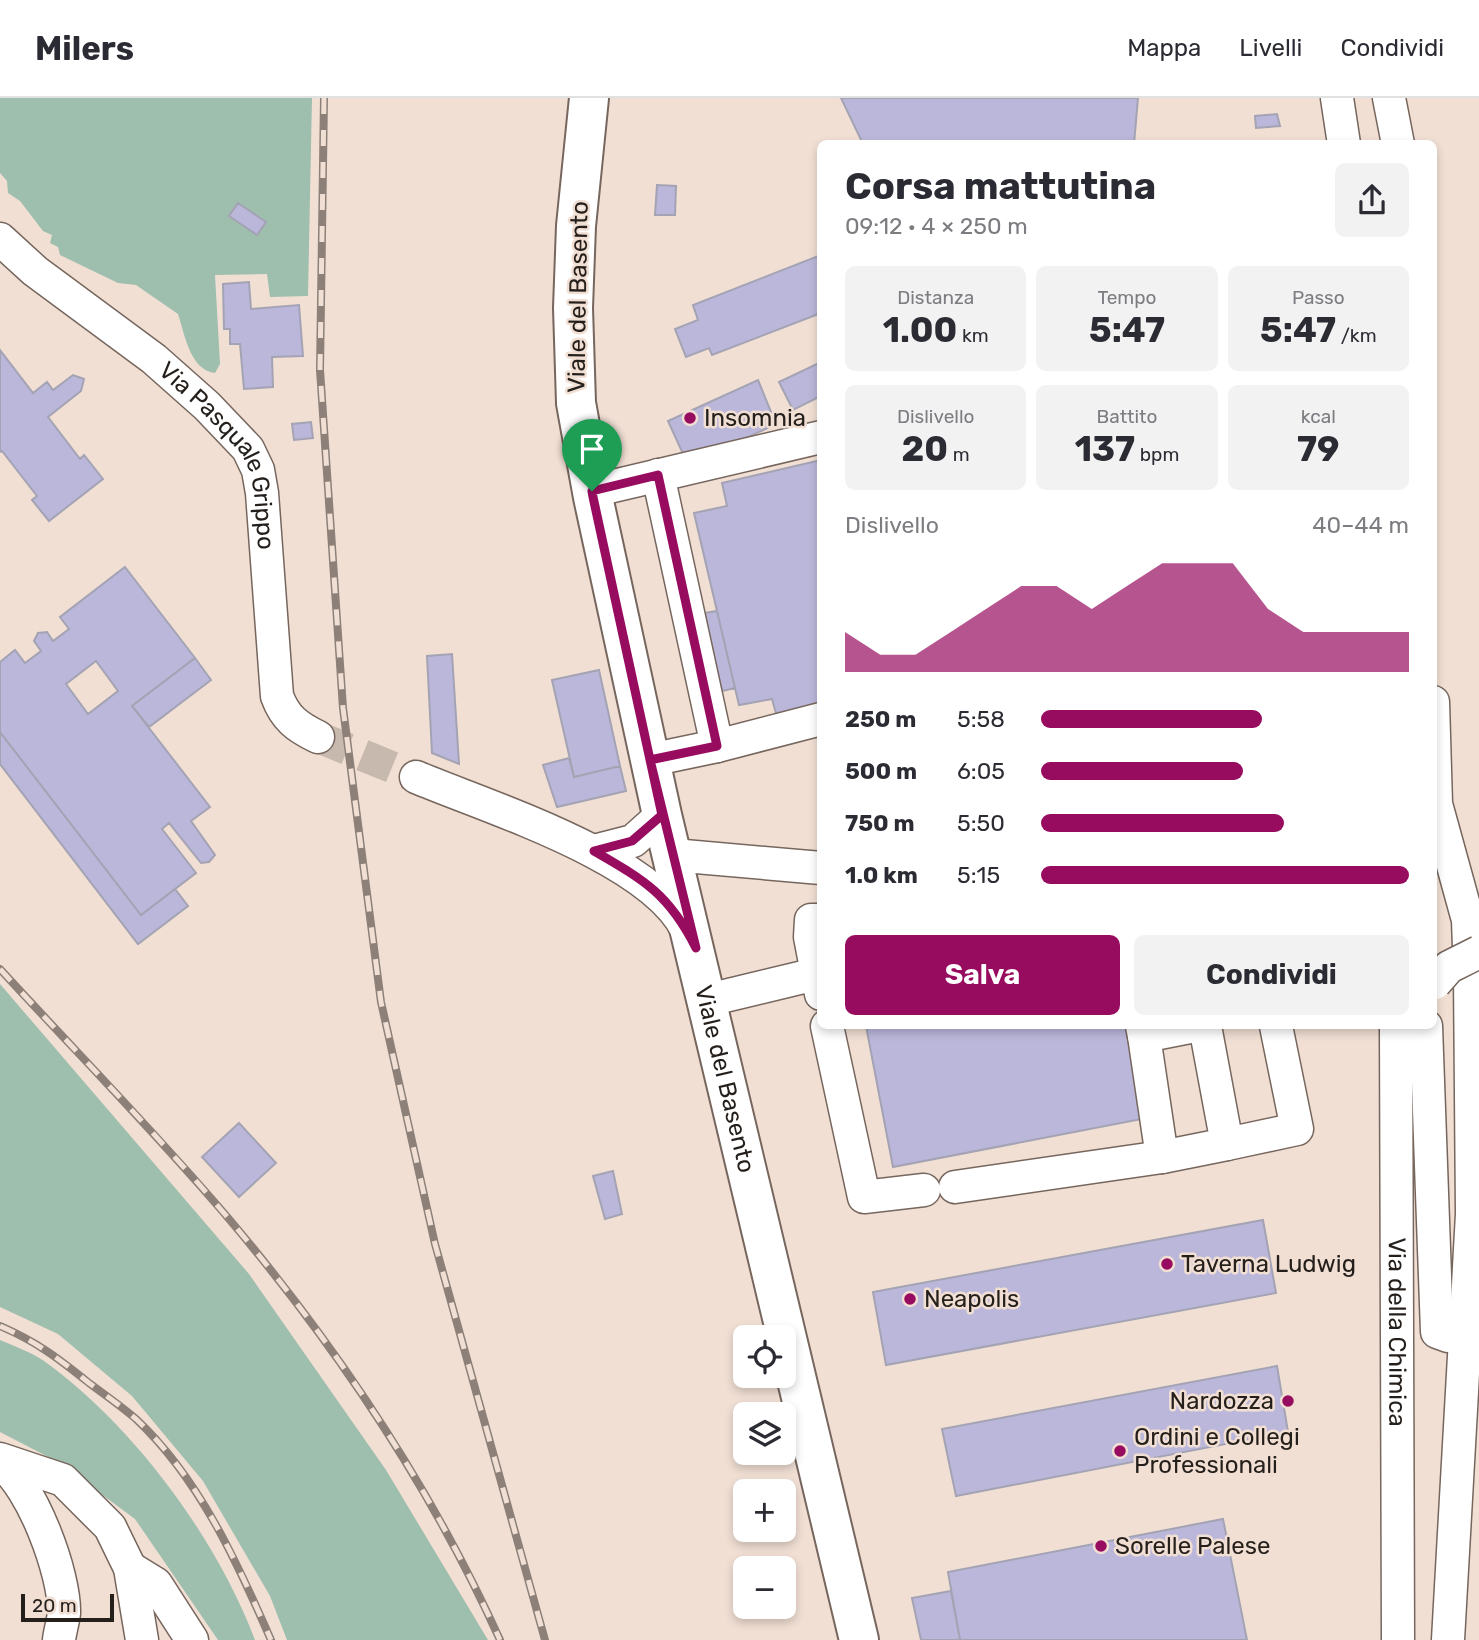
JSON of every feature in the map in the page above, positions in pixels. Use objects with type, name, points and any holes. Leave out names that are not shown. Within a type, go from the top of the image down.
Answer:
[{"type":"main road","name":"Viale del Basento","points":[[589,98],[576,226],[573,308],[576,403],[592,491],[662,815],[696,948],[859,1640]]},
{"type":"street","points":[[1337,98],[1343,140]]},
{"type":"street","points":[[1389,98],[1397,140]]},
{"type":"street","name":"Via Pasquale Grippo","points":[[0,239],[35,271],[154,359],[248,449],[258,470],[262,493],[277,696],[286,716],[299,728],[318,737]]},
{"type":"street","points":[[592,491],[817,438]]},
{"type":"street","points":[[658,475],[717,746]]},
{"type":"street","points":[[650,760],[817,720]]},
{"type":"street","points":[[416,777],[594,851],[668,901],[681,918],[696,948]]},
{"type":"street","points":[[1437,808],[1468,920],[1472,1214],[1448,1640]]},
{"type":"street","points":[[632,841],[662,815]]},
{"type":"street","points":[[594,851],[632,841],[653,842],[673,855],[817,868]]},
{"type":"street","points":[[651,887],[669,870],[673,855]]},
{"type":"street","points":[[817,920],[811,920],[817,968]]},
{"type":"street","points":[[1437,982],[1449,967],[1479,952]]},
{"type":"street","points":[[708,1000],[817,984]]},
{"type":"street","points":[[828,1029],[864,1197],[924,1190]]},
{"type":"street","points":[[1162,1157],[1143,1031],[1164,1029]]},
{"type":"street","points":[[1206,1029],[1227,1144]]},
{"type":"street","points":[[956,1187],[1162,1157],[1297,1129],[1277,1029]]},
{"type":"street","name":"Via della Chimica","points":[[1396,1029],[1398,1640]]},
{"type":"street","points":[[1408,1029],[1406,1161],[1410,1170],[1417,1170],[1430,1133]]},
{"type":"street","points":[[1426,1029],[1437,1332],[1448,1336],[1467,1314]]},
{"type":"street","points":[[0,1461],[63,1480],[110,1527],[130,1568],[142,1640]]},
{"type":"street","points":[[0,1461],[15,1473],[42,1526],[54,1564],[64,1612],[59,1640]]},
{"type":"street","points":[[130,1568],[156,1584],[192,1640]]},
{"type":"green space","points":[[0,98],[312,98],[308,296],[270,297],[267,274],[215,275],[220,364],[215,373],[207,370],[194,359],[178,314],[136,285],[118,283],[60,255],[58,247],[50,243],[52,235],[43,231],[20,201],[8,193],[7,181],[0,173]]},
{"type":"green space","points":[[0,984],[249,1274],[386,1470],[488,1640],[287,1640],[270,1596],[203,1481],[132,1396],[58,1334],[0,1307]]},
{"type":"green space","points":[[0,1340],[44,1361],[77,1387],[140,1450],[195,1523],[238,1601],[255,1640],[218,1640],[135,1519],[58,1462],[0,1432]]},
{"type":"building","points":[[841,98],[1138,98],[1134,140],[861,140]]},
{"type":"building","points":[[1277,114],[1280,126],[1256,128],[1255,116]]},
{"type":"building","points":[[657,185],[676,186],[675,215],[655,215]]},
{"type":"building","points":[[238,203],[266,222],[257,235],[229,216]]},
{"type":"building","points":[[817,257],[817,315],[712,355],[709,348],[686,357],[675,329],[698,320],[693,305]]},
{"type":"building","points":[[249,282],[251,309],[299,305],[303,356],[272,357],[273,387],[244,389],[240,344],[230,344],[230,329],[224,329],[223,284]]},
{"type":"building","points":[[0,350],[33,393],[47,382],[53,390],[73,375],[84,379],[81,391],[48,417],[80,459],[84,455],[103,479],[49,521],[32,500],[37,496],[2,451],[0,452]]},
{"type":"building","points":[[817,364],[817,398],[793,410],[779,382]]},
{"type":"building","points":[[758,380],[776,424],[688,465],[668,421]]},
{"type":"building","points":[[311,422],[313,438],[294,440],[292,424]]},
{"type":"building","points":[[817,461],[817,708],[777,717],[772,699],[739,705],[694,513],[727,506],[722,483]]},
{"type":"building","points":[[125,567],[195,658],[132,706],[210,807],[191,821],[215,855],[209,862],[201,863],[169,823],[162,829],[196,873],[141,915],[0,732],[0,662],[15,650],[25,663],[41,651],[34,641],[38,633],[47,632],[53,641],[69,629],[60,617]],"holes":[[[96,661],[118,691],[88,714],[66,684]]]},
{"type":"building","points":[[717,611],[735,688],[718,692],[698,614]]},
{"type":"building","points":[[452,654],[459,764],[432,753],[427,656]]},
{"type":"building","points":[[195,658],[211,680],[149,727],[132,706]]},
{"type":"building","points":[[599,670],[620,766],[574,777],[552,680]]},
{"type":"building","points":[[0,732],[141,915],[175,889],[188,906],[138,944],[0,764]]},
{"type":"building","points":[[569,758],[574,777],[620,766],[626,791],[557,807],[543,765]]},
{"type":"building","points":[[867,1029],[1131,1029],[1147,1118],[893,1167]]},
{"type":"building","points":[[239,1123],[276,1163],[239,1197],[202,1157]]},
{"type":"building","points":[[613,1171],[622,1214],[605,1219],[593,1176]]},
{"type":"building","points":[[1263,1220],[1276,1293],[886,1365],[873,1292]]},
{"type":"building","points":[[1277,1366],[1288,1432],[956,1496],[942,1429]]},
{"type":"building","points":[[1223,1519],[1247,1640],[960,1640],[948,1572]]},
{"type":"building","points":[[951,1591],[960,1640],[921,1640],[912,1598]]},
{"type":"tunnel","points":[[318,737],[416,777]]},
{"type":"railway","points":[[324,98],[320,370],[343,708],[381,1002],[435,1244],[545,1640]]},
{"type":"railway","points":[[0,969],[201,1187],[307,1317],[344,1368],[412,1473],[473,1583],[500,1640]]},
{"type":"railway","points":[[0,1326],[57,1358],[130,1414],[158,1442],[179,1467],[214,1522],[271,1640]]},
{"type":"place","name":"Insomnia","points":[[690,418]]},
{"type":"place","name":"Taverna Ludwig","points":[[1167,1264]]},
{"type":"place","name":"Neapolis","points":[[910,1299]]},
{"type":"place","name":"Nardozza","points":[[1288,1401]]},
{"type":"place","name":"Ordini e Collegi Professionali","points":[[1120,1451]]},
{"type":"place","name":"Sorelle Palese","points":[[1101,1546]]},
{"type":"route","points":[[592,491],[593,497],[650,760],[662,815],[650,829],[632,841],[594,851],[625,869],[668,901],[681,918],[696,948],[650,760],[717,746],[658,475],[592,491]]}]
